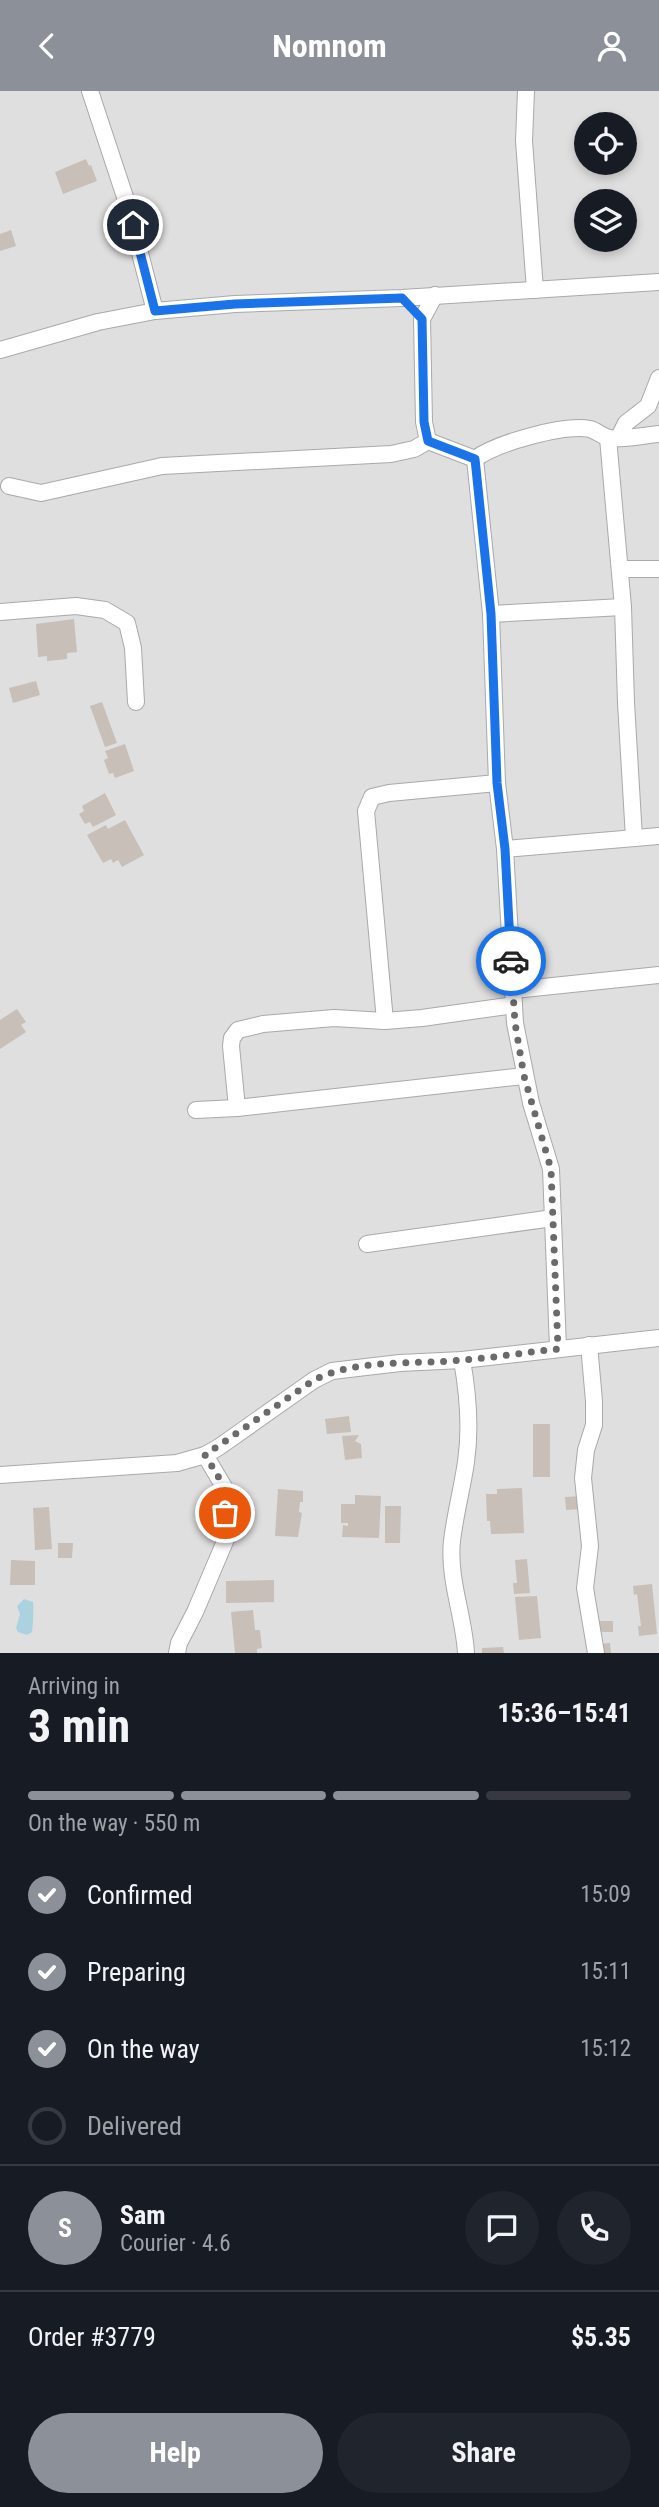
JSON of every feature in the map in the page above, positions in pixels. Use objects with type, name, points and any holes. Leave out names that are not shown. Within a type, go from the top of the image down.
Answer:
[{"type":"street","points":[[90,91],[127,203],[155,311]]},
{"type":"street","points":[[526,91],[524,141],[535,290]]},
{"type":"street","points":[[0,350],[98,322],[155,311],[235,304],[402,298],[659,282]]},
{"type":"street","points":[[428,441],[424,422],[422,319],[435,295]]},
{"type":"street","points":[[402,298],[422,319]]},
{"type":"street","points":[[634,838],[614,438],[626,423],[648,406],[659,378]]},
{"type":"street","points":[[475,459],[486,450],[505,443],[556,432],[587,428],[614,438],[659,434]]},
{"type":"street","points":[[428,441],[475,459]]},
{"type":"street","points":[[9,486],[41,493],[162,466],[391,454],[414,449],[428,441]]},
{"type":"street","points":[[475,459],[491,614],[497,783],[505,849],[515,1023],[524,1076],[551,1169],[558,1349]]},
{"type":"street","points":[[620,569],[659,569]]},
{"type":"street","points":[[0,612],[76,606],[106,610],[127,623],[133,648],[136,702]]},
{"type":"street","points":[[491,614],[623,607]]},
{"type":"street","points":[[385,1021],[366,811],[372,797],[497,783]]},
{"type":"street","points":[[505,849],[659,836]]},
{"type":"street","points":[[237,1108],[231,1046],[232,1038],[238,1030],[263,1024],[334,1018],[385,1021],[466,1013],[514,997],[659,975]]},
{"type":"street","points":[[196,1110],[237,1108],[524,1076]]},
{"type":"street","points":[[367,1244],[553,1218]]},
{"type":"street","points":[[0,1475],[177,1463],[205,1455],[314,1380],[332,1371],[400,1363],[462,1360],[659,1338]]},
{"type":"street","points":[[589,1345],[594,1425],[586,1450],[583,1478],[590,1546],[585,1588],[596,1653]]},
{"type":"street","points":[[462,1360],[469,1407],[467,1459],[452,1542],[453,1578],[466,1653]]},
{"type":"street","points":[[177,1653],[179,1643],[226,1539],[224,1486],[205,1455]]},
{"type":"shaded area","points":[[0,91],[659,91],[659,1653],[0,1653]]},
{"type":"water","points":[[24,1599],[33,1602],[32,1632],[27,1635],[18,1632],[16,1628],[20,1614],[17,1606]]},
{"type":"building","points":[[86,159],[97,181],[63,194],[55,172]]},
{"type":"building","points":[[11,230],[16,246],[0,251],[0,234]]},
{"type":"building","points":[[74,619],[77,652],[67,653],[67,659],[47,661],[47,656],[38,657],[36,624]]},
{"type":"building","points":[[36,681],[40,695],[13,703],[9,688]]},
{"type":"building","points":[[102,702],[117,743],[105,747],[90,706]]},
{"type":"building","points":[[125,744],[134,771],[115,778],[113,773],[109,774],[104,760],[108,758],[105,751]]},
{"type":"building","points":[[105,793],[116,815],[93,827],[90,822],[85,824],[79,814],[84,811],[82,806]]},
{"type":"building","points":[[125,820],[144,855],[122,867],[118,860],[113,863],[111,859],[103,863],[87,835],[106,825],[108,829]]},
{"type":"building","points":[[17,1009],[26,1022],[21,1025],[26,1032],[0,1049],[0,1020]]},
{"type":"building","points":[[349,1416],[351,1432],[327,1434],[325,1419]]},
{"type":"building","points":[[533,1424],[550,1424],[550,1477],[533,1477]]},
{"type":"building","points":[[359,1435],[355,1441],[361,1444],[362,1458],[345,1460],[342,1436]]},
{"type":"building","points":[[522,1488],[524,1533],[491,1534],[490,1521],[487,1521],[486,1494],[497,1494],[497,1489]]},
{"type":"building","points":[[278,1489],[303,1491],[298,1537],[275,1536]]},
{"type":"building","points":[[355,1495],[381,1496],[379,1538],[342,1537],[343,1525],[348,1526],[348,1523],[341,1523],[341,1504],[355,1504]]},
{"type":"building","points":[[582,1496],[582,1509],[566,1510],[565,1497]]},
{"type":"building","points":[[385,1506],[401,1506],[400,1543],[385,1543]]},
{"type":"building","points":[[49,1507],[52,1549],[35,1550],[33,1508]]},
{"type":"building","points":[[58,1543],[73,1543],[72,1558],[58,1558]]},
{"type":"building","points":[[527,1559],[530,1593],[514,1594],[513,1583],[517,1583],[515,1560]]},
{"type":"building","points":[[11,1560],[35,1561],[35,1585],[10,1585]]},
{"type":"building","points":[[274,1580],[274,1602],[226,1603],[226,1581]]},
{"type":"building","points":[[652,1584],[657,1634],[639,1636],[638,1626],[641,1626],[637,1594],[634,1595],[633,1586]]},
{"type":"building","points":[[537,1596],[541,1638],[519,1640],[515,1597]]},
{"type":"building","points":[[253,1610],[255,1630],[260,1630],[262,1648],[257,1649],[257,1653],[235,1653],[231,1612]]},
{"type":"building","points":[[595,1621],[613,1621],[613,1632],[596,1632]]},
{"type":"building","points":[[610,1643],[611,1653],[601,1653],[600,1644]]},
{"type":"building","points":[[503,1647],[504,1653],[482,1653],[482,1648]]},
{"type":"way so far","points":[[225,1513],[224,1486],[205,1455],[314,1380],[332,1371],[558,1349],[551,1169],[524,1076],[515,1023],[511,961]]},
{"type":"route","points":[[133,225],[155,311],[235,304],[402,298],[422,319],[424,422],[428,441],[475,459],[491,614],[497,783],[505,849],[511,961]]}]
